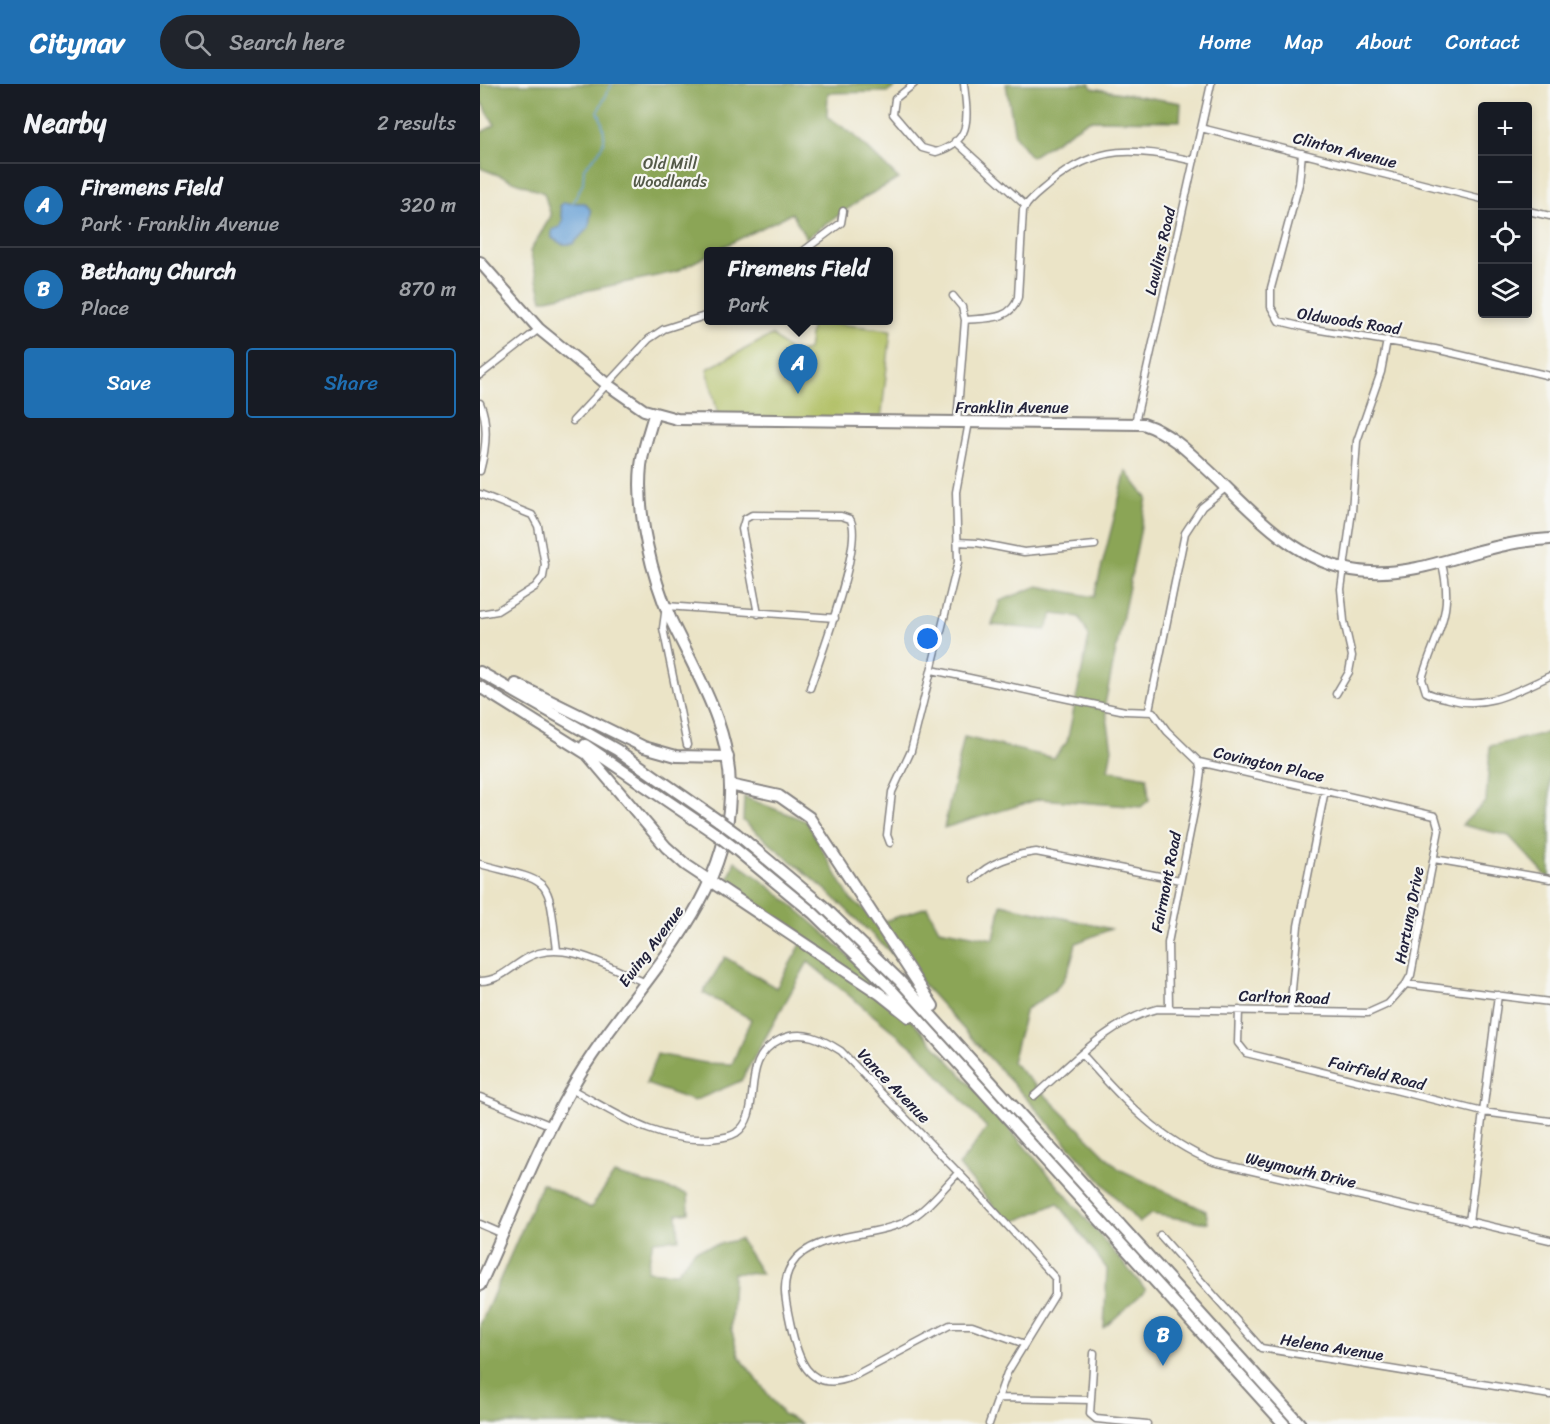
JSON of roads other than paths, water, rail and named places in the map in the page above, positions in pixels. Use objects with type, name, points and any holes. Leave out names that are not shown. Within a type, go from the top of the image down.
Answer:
[{"type":"main road","name":"Franklin Avenue","points":[[480,262],[539,329],[608,385],[654,415],[677,419],[1135,423],[1152,427],[1178,442],[1292,546],[1316,560],[1342,569],[1390,572],[1442,564],[1503,545],[1550,539]]},
{"type":"main road","name":"Ewing Avenue","points":[[480,1285],[571,1089],[615,1019],[692,918],[711,882],[726,834],[730,784],[728,757],[711,701],[666,606],[650,556],[641,496],[642,458],[654,415]]},
{"type":"main road","points":[[480,666],[644,747],[676,756],[728,757]]},
{"type":"main road","points":[[480,672],[616,750],[719,821],[838,919],[952,1036],[1300,1424]]},
{"type":"main road","points":[[480,687],[610,761],[716,834],[829,928],[890,988],[948,1051],[1284,1424]]},
{"type":"main road","points":[[480,687],[587,754],[666,847],[711,882],[880,994],[948,1051]]},
{"type":"main road","points":[[730,784],[779,796],[809,817],[952,1036]]},
{"type":"street","points":[[914,84],[895,99],[892,109],[895,118],[926,151],[941,151],[961,138],[967,125],[964,84]]},
{"type":"street","name":"Lawlins Road","points":[[1135,423],[1211,84]]},
{"type":"street","name":"Clinton Avenue","points":[[1201,128],[1478,198]]},
{"type":"street","points":[[955,141],[1026,206]]},
{"type":"street","points":[[965,320],[998,316],[1010,311],[1016,303],[1022,217],[1026,206],[1066,170],[1078,162],[1099,155],[1127,152],[1194,161]]},
{"type":"street","name":"Oldwoods Road","points":[[1302,153],[1299,184],[1272,288],[1272,312],[1279,321],[1387,340],[1550,376]]},
{"type":"street","points":[[809,247],[841,223],[843,211]]},
{"type":"street","points":[[1532,212],[1550,216]]},
{"type":"street","points":[[952,296],[962,308],[965,320],[957,422]]},
{"type":"street","points":[[573,421],[657,333],[674,325],[704,316]]},
{"type":"street","points":[[480,375],[539,329]]},
{"type":"street","points":[[1336,694],[1349,672],[1352,656],[1341,605],[1342,569],[1352,511],[1357,441],[1381,372],[1387,340]]},
{"type":"street","points":[[480,403],[486,422],[486,436],[480,471]]},
{"type":"street","points":[[890,843],[887,835],[892,792],[911,751],[958,562],[956,492],[969,422]]},
{"type":"street","points":[[932,670],[1125,711],[1149,710],[1185,533],[1202,507],[1227,487]]},
{"type":"street","points":[[480,494],[532,515],[538,526],[545,565],[543,577],[536,587],[496,611],[480,614]]},
{"type":"street","points":[[758,614],[742,529],[745,519],[752,515],[841,516],[852,522],[854,531],[835,618],[810,688]]},
{"type":"street","points":[[957,542],[978,543],[1024,552],[1095,545]]},
{"type":"street","points":[[1442,564],[1448,585],[1448,603],[1422,679],[1426,692],[1462,703],[1481,704],[1496,700],[1550,676]]},
{"type":"street","points":[[666,606],[835,618]]},
{"type":"street","name":"Ewing Avenue","points":[[666,606],[663,628],[687,745]]},
{"type":"street","name":"Covington Place","points":[[1149,710],[1199,762],[1435,816],[1439,830],[1434,860]]},
{"type":"street","name":"Fairmont Road","points":[[1169,1008],[1168,949],[1202,771],[1199,762]]},
{"type":"street","points":[[1290,1011],[1298,926],[1324,790]]},
{"type":"street","points":[[974,879],[982,870],[1020,854],[1035,852],[1180,880]]},
{"type":"street","name":"Hartung Drive","points":[[1406,984],[1411,975],[1434,860],[1550,879]]},
{"type":"street","points":[[480,864],[535,878],[544,885],[550,896],[557,950]]},
{"type":"street","points":[[480,981],[501,976],[533,954],[557,950],[575,954],[644,982]]},
{"type":"street","points":[[1406,984],[1550,1002]]},
{"type":"street","name":"Carlton Road","points":[[1034,1096],[1124,1022],[1146,1012],[1169,1008],[1368,1013],[1388,1004],[1406,984]]},
{"type":"street","points":[[1469,1222],[1498,995]]},
{"type":"street","name":"Fairfield Road","points":[[1239,1010],[1238,1043],[1246,1053],[1483,1112],[1550,1121]]},
{"type":"street","name":"Vance Avenue","points":[[571,1089],[658,1134],[685,1140],[724,1138],[736,1133],[745,1124],[754,1073],[766,1050],[786,1037],[811,1036],[829,1043],[850,1059],[1055,1278],[1055,1295],[1007,1373],[989,1424]]},
{"type":"street","name":"Weymouth Drive","points":[[1083,1054],[1138,1115],[1170,1140],[1199,1156],[1241,1170],[1550,1240]]},
{"type":"street","points":[[480,1097],[552,1126]]},
{"type":"street","points":[[958,1173],[924,1208],[906,1221],[886,1229],[818,1244],[798,1256],[789,1269],[785,1286],[796,1353],[810,1373],[823,1380],[838,1381],[852,1377],[950,1325],[972,1325],[1025,1344]]},
{"type":"street","points":[[480,1224],[503,1234]]},
{"type":"street","name":"Helena Avenue","points":[[1160,1234],[1261,1348],[1550,1395]]},
{"type":"street","points":[[1094,1353],[1090,1414],[1096,1419],[1147,1424]]},
{"type":"street","points":[[997,1398],[1091,1400]]},
{"type":"water","points":[[563,203],[585,203],[591,211],[589,227],[573,244],[562,244],[552,238],[552,230],[560,227],[563,221],[560,206]]},
{"type":"waterway","points":[[573,203],[583,183],[584,168],[597,154],[603,142],[604,129],[598,111],[612,84]]},
{"type":"place","name":"Firemens Field","points":[[798,394]]},
{"type":"place","name":"Bethany Church","points":[[1163,1366]]},
{"type":"park label","name":"Old Mill Woodlands","points":[[670,172]]}]
